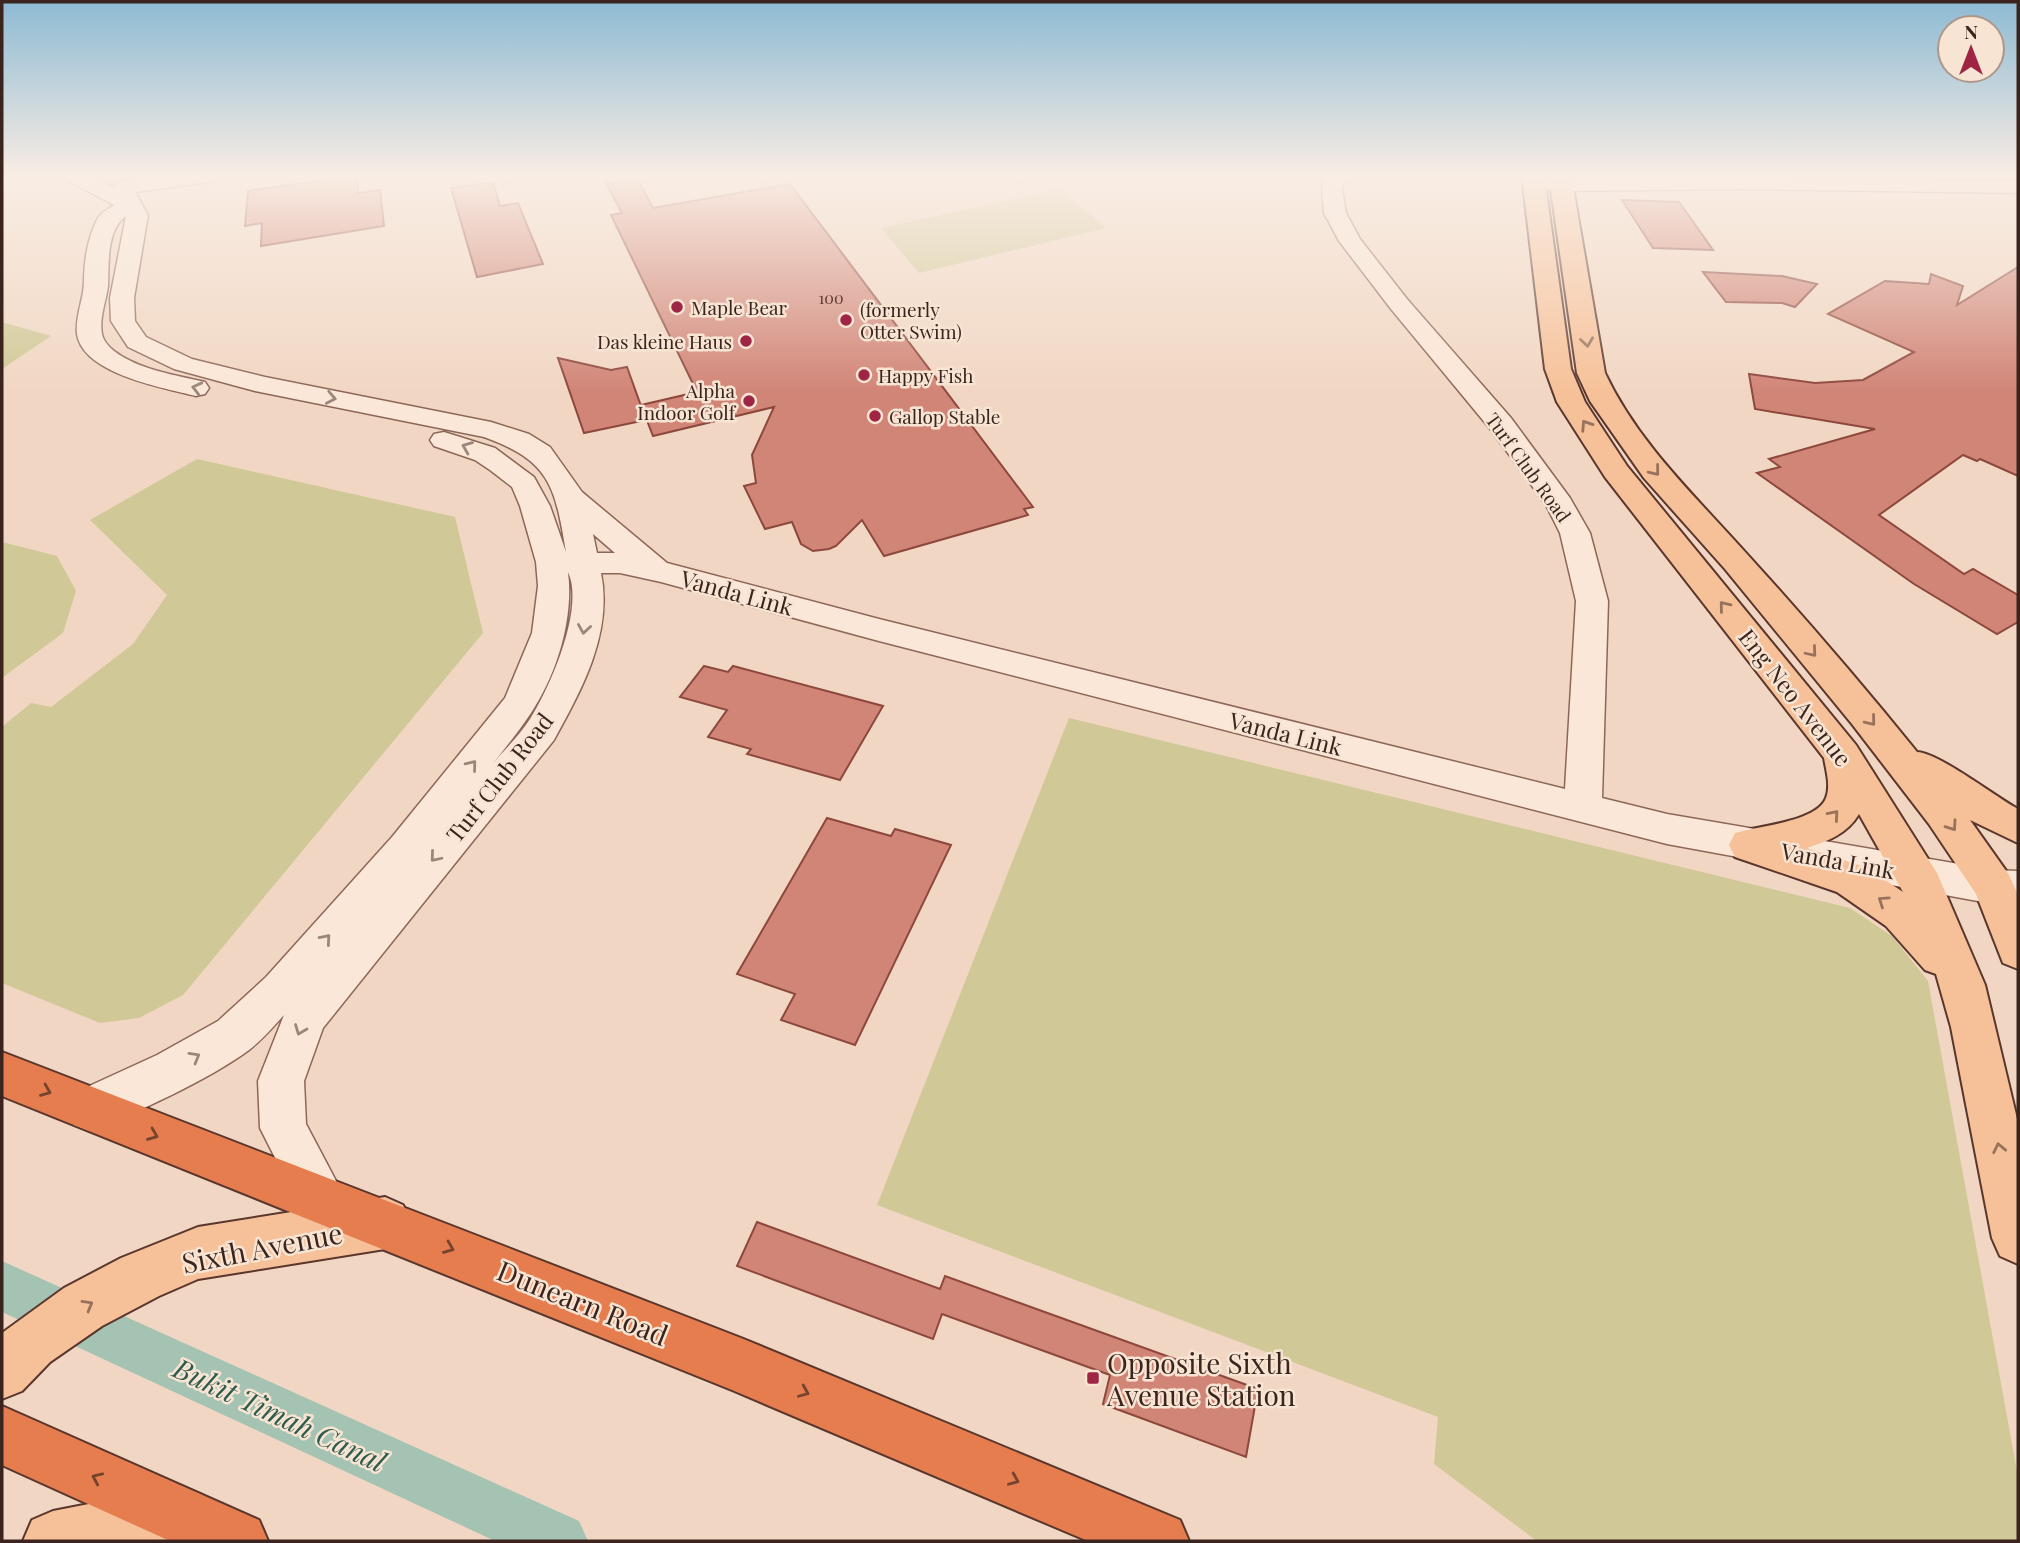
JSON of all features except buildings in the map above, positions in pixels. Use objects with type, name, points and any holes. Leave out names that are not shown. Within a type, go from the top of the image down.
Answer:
[{"type":"highway","name":"Dunearn Road","points":[[2,1073],[741,1366],[1159,1541]]},
{"type":"highway","points":[[2,1435],[238,1541]]},
{"type":"main road","name":"Eng Neo Avenue","points":[[1558,248],[1566,309],[1604,401],[1655,472],[1736,562],[2006,887],[2018,950]]},
{"type":"main road","name":"Eng Neo Avenue","points":[[1558,248],[1566,309],[1558,369],[1572,402],[1609,459],[1843,755],[1916,873],[1963,985],[2018,1238]]},
{"type":"main road","points":[[1896,752],[1980,807],[2018,827]]},
{"type":"main road","points":[[1749,845],[1821,828],[1837,816],[1847,796],[1843,755]]},
{"type":"main road","points":[[1749,845],[1852,880],[1901,913],[1963,985]]},
{"type":"main road","name":"Sixth Avenue","points":[[17,1357],[83,1307],[140,1276],[198,1254],[385,1223]]},
{"type":"main road","points":[[53,1541],[181,1516]]},
{"type":"street","name":"Turf Club Road","points":[[100,248],[95,264],[96,285],[89,324],[90,338],[104,356],[148,376],[299,413],[458,443],[485,454],[524,483],[567,561],[587,584],[584,633],[561,695],[541,732],[305,1017],[281,1081],[283,1128],[321,1198]]},
{"type":"street","points":[[99,251],[124,248]]},
{"type":"street","name":"Turf Club Road","points":[[90,1109],[173,1070],[234,1035],[281,990],[406,848],[519,704],[538,663],[548,633],[554,586],[567,561],[571,498],[563,482],[540,453],[519,440],[458,423],[251,381],[183,364],[137,342],[123,321],[122,298],[132,248]]},
{"type":"street","name":"Turf Club Road","points":[[1355,248],[1500,424],[1560,504],[1575,533],[1592,601],[1583,807]]},
{"type":"street","name":"Vanda Link","points":[[571,498],[618,540],[661,572]]},
{"type":"street","name":"Vanda Link","points":[[567,561],[620,563],[661,572],[879,630],[1667,829],[2006,887]]},
{"type":"shaded area","points":[[898,248],[1023,248],[919,273]]},
{"type":"shaded area","points":[[2,322],[51,336],[2,369]]},
{"type":"shaded area","points":[[197,459],[455,517],[483,633],[183,995],[139,1018],[100,1023],[2,983],[2,727],[31,703],[51,707],[133,644],[167,595],[90,520]]},
{"type":"shaded area","points":[[2,542],[57,556],[76,591],[63,633],[2,678]]},
{"type":"shaded area","points":[[1069,718],[1850,908],[1892,936],[1928,981],[2018,1477],[2018,1541],[1537,1541],[1434,1464],[1438,1417],[877,1205]]},
{"type":"waterway","name":"Bukit Timah Canal","points":[[2,1286],[559,1541]]},
{"type":"place","name":"Maple Bear","points":[[677,307]]},
{"type":"place","name":"(formerly Otter Swim)","points":[[846,320]]},
{"type":"place","name":"Das kleine Haus","points":[[746,341]]},
{"type":"place","name":"Happy Fish","points":[[864,375]]},
{"type":"place","name":"Alpha Indoor Golf","points":[[749,401]]},
{"type":"place","name":"Gallop Stable","points":[[875,416]]},
{"type":"place","name":"Opposite Sixth Avenue Station","points":[[1093,1378]]}]
